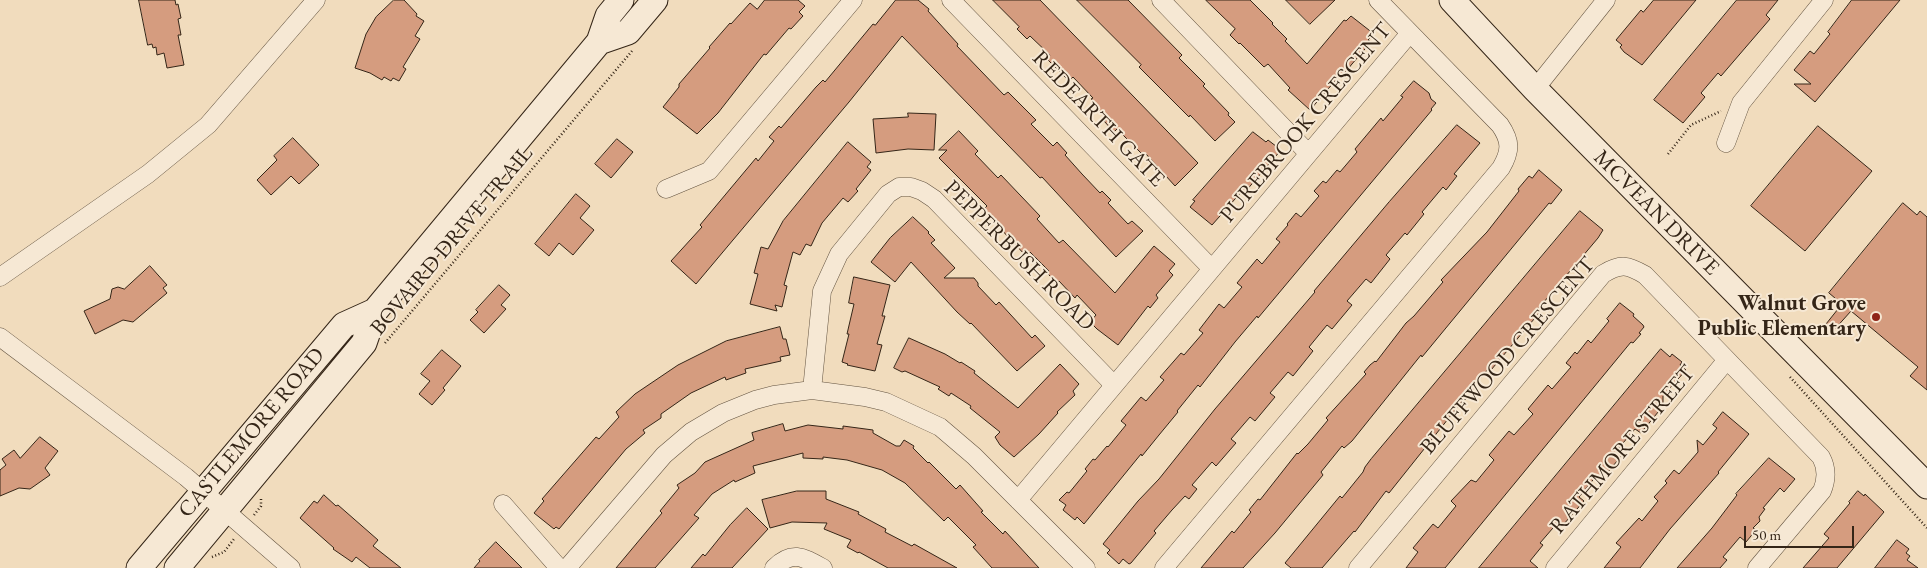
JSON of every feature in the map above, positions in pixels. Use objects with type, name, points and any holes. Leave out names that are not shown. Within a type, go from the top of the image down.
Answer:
[{"type":"main road","name":"CASTLEMORE ROAD","points":[[177,568],[364,343],[375,311],[599,42],[608,16],[621,0]]},
{"type":"main road","points":[[599,42],[628,32],[656,0]]},
{"type":"main road","name":"MCVEAN DRIVE","points":[[1452,0],[1535,89],[1927,486]]},
{"type":"main road","name":"CASTLEMORE ROAD","points":[[139,568],[344,325],[375,311]]},
{"type":"street","points":[[0,277],[148,174],[208,125],[316,0]]},
{"type":"street","points":[[666,189],[709,172],[853,0]]},
{"type":"street","name":"REDEARTH GATE","points":[[951,0],[1212,269]]},
{"type":"street","points":[[1161,0],[1308,153]]},
{"type":"street","points":[[1378,0],[1410,33]]},
{"type":"street","points":[[1535,89],[1606,0]]},
{"type":"street","points":[[1726,144],[1741,103],[1824,0]]},
{"type":"street","name":"PUREBROOK CRESCENT","points":[[1018,500],[1410,33],[1500,125],[1506,135],[1508,156],[1501,168],[1164,568]]},
{"type":"street","name":"PEPPERBUSH ROAD","points":[[812,390],[819,306],[828,274],[838,254],[888,194],[899,187],[911,186],[934,199],[1114,385]]},
{"type":"street","name":"BLUFFWOOD CRESCENT","points":[[1358,568],[1603,274],[1613,268],[1624,266],[1634,268],[1645,276],[1825,464],[1826,472],[1822,491],[1757,568]]},
{"type":"street","points":[[0,337],[142,443],[225,510],[291,568]]},
{"type":"street","name":"RATHMORE STREET","points":[[1555,568],[1726,360]]},
{"type":"street","points":[[567,568],[664,455],[691,432],[723,413],[755,400],[774,395],[812,390],[865,397],[886,402],[940,427],[957,440],[1086,568]]},
{"type":"street","points":[[502,504],[558,568]]},
{"type":"street","points":[[774,568],[780,562],[790,557],[800,556],[823,568]]},
{"type":"path","name":"BOVAIRD DRIVE TRAIL","points":[[382,348],[637,45]]},
{"type":"path","points":[[1668,154],[1691,125],[1741,103]]},
{"type":"path","points":[[261,498],[261,506]]},
{"type":"path","points":[[210,559],[224,552],[227,548]]},
{"type":"building","points":[[139,0],[175,0],[176,5],[178,4],[181,18],[178,19],[181,35],[178,35],[184,65],[167,68],[164,53],[157,55],[156,47],[153,48],[152,44],[148,45]]},
{"type":"building","points":[[394,0],[404,0],[417,14],[416,16],[424,21],[415,36],[420,39],[403,67],[406,69],[399,81],[393,78],[391,81],[384,77],[382,80],[370,73],[355,68],[366,34],[376,17]]},
{"type":"building","points":[[765,0],[798,0],[805,6],[799,12],[803,16],[791,29],[789,28],[766,55],[764,54],[718,113],[697,134],[663,107],[679,87],[679,84],[730,23],[750,3],[757,9]]},
{"type":"building","points":[[896,0],[918,0],[929,9],[928,11],[958,44],[957,46],[1004,95],[1008,92],[1036,120],[1031,124],[1053,146],[1057,142],[1067,153],[1065,155],[1082,174],[1100,193],[1102,191],[1111,200],[1108,203],[1128,224],[1132,221],[1143,231],[1116,257],[1042,177],[1040,178],[902,36],[696,284],[671,261],[702,227],[700,225],[756,158],[758,161],[774,141],[769,137],[779,126],[781,128],[823,80],[825,82],[873,24],[875,25]]},
{"type":"building","points":[[993,0],[1040,0],[1198,163],[1175,186],[1146,154],[1144,156],[1117,129],[1114,132],[1104,121],[1107,119],[1093,103],[1095,102],[1091,99],[1093,98],[1073,77],[1069,81],[1047,59],[1050,55],[1030,36],[1027,39],[1017,29],[1019,27]]},
{"type":"building","points":[[1077,0],[1128,0],[1182,55],[1179,58],[1205,84],[1203,86],[1235,122],[1215,141],[1139,67],[1141,65]]},
{"type":"building","points":[[1206,0],[1250,0],[1273,23],[1287,39],[1285,41],[1307,64],[1344,20],[1346,21],[1351,16],[1374,34],[1368,40],[1371,42],[1310,110],[1288,90],[1290,88],[1268,64],[1264,67],[1230,35],[1235,29]]},
{"type":"building","points":[[1286,0],[1335,0],[1310,24]]},
{"type":"building","points":[[1654,0],[1696,0],[1642,65],[1624,52],[1620,47],[1622,45],[1616,40],[1641,10],[1643,12]]},
{"type":"building","points":[[1737,0],[1778,0],[1766,15],[1770,19],[1721,76],[1718,73],[1701,93],[1705,97],[1683,123],[1654,100]]},
{"type":"building","points":[[1852,0],[1900,0],[1815,102],[1794,84],[1811,84],[1794,70],[1810,51],[1814,54],[1830,34],[1828,32]]},
{"type":"building","points":[[1414,81],[1429,93],[1431,99],[1436,103],[1432,110],[1258,318],[1257,316],[1235,342],[1200,387],[1198,385],[1142,456],[1141,454],[1084,524],[1077,517],[1075,520],[1063,510],[1066,505],[1059,500],[1067,492],[1069,493],[1087,471],[1085,469],[1093,459],[1095,460],[1108,447],[1126,425],[1121,421],[1141,397],[1146,401],[1164,380],[1160,377],[1181,353],[1184,355],[1203,333],[1199,330],[1219,304],[1224,308],[1242,287],[1237,283],[1257,259],[1262,264],[1280,242],[1276,239],[1296,213],[1301,217],[1319,196],[1314,191],[1323,181],[1326,183],[1337,170],[1340,172],[1357,152],[1355,149],[1381,118],[1383,121]]},
{"type":"building","points":[[908,113],[936,114],[934,150],[908,149],[876,153],[873,119],[908,117]]},
{"type":"building","points":[[1457,125],[1480,143],[1454,174],[1457,176],[1446,190],[1443,187],[1422,212],[1424,214],[1407,235],[1405,233],[1386,255],[1390,259],[1371,283],[1366,279],[1347,301],[1352,305],[1332,329],[1327,325],[1309,347],[1313,351],[1293,376],[1288,372],[1270,393],[1275,397],[1255,421],[1250,417],[1231,439],[1236,443],[1216,466],[1212,462],[1192,485],[1197,489],[1189,499],[1185,496],[1172,510],[1131,563],[1129,564],[1123,559],[1119,564],[1107,553],[1110,550],[1103,544],[1389,202]]},
{"type":"building","points":[[1818,126],[1872,171],[1805,251],[1751,206]]},
{"type":"building","points":[[959,131],[978,151],[975,154],[998,178],[1001,175],[1040,216],[1037,219],[1059,243],[1063,240],[1115,293],[1154,246],[1175,264],[1169,271],[1173,275],[1156,295],[1158,298],[1150,308],[1148,306],[1118,345],[1090,322],[1096,315],[1077,295],[1075,298],[1059,281],[1057,283],[1047,273],[1049,271],[1030,252],[1026,256],[983,210],[987,206],[939,158],[947,150],[939,150]]},
{"type":"building","points":[[1253,132],[1281,150],[1245,192],[1243,190],[1212,225],[1190,207],[1195,201],[1193,200]]},
{"type":"building","points":[[293,138],[319,165],[299,184],[291,176],[271,195],[257,180],[277,160],[274,156]]},
{"type":"building","points":[[617,139],[633,152],[611,178],[595,164]]},
{"type":"building","points":[[848,142],[871,162],[867,167],[871,170],[856,189],[858,191],[848,202],[843,198],[822,223],[811,246],[806,244],[800,255],[793,252],[784,285],[787,286],[782,307],[775,305],[777,311],[750,304],[758,274],[754,273],[761,247],[768,249],[783,221]]},
{"type":"building","points":[[1539,170],[1562,190],[1551,204],[1549,203],[1422,357],[1421,355],[1352,441],[1344,448],[1342,446],[1321,472],[1323,475],[1275,533],[1243,568],[1201,568],[1232,531],[1234,533],[1251,512],[1249,510],[1258,499],[1260,500],[1297,453],[1308,444],[1328,420],[1326,418],[1366,374],[1364,372],[1370,365],[1376,362],[1406,323],[1443,282],[1441,280],[1487,232],[1529,176],[1532,178]]},
{"type":"building","points":[[576,194],[590,206],[580,218],[594,230],[573,255],[559,243],[549,256],[535,244]]},
{"type":"building","points":[[1903,203],[1917,215],[1920,211],[1927,217],[1927,390],[1910,376],[1918,367],[1851,311],[1834,330],[1826,324],[1842,304],[1829,293]]},
{"type":"building","points":[[1580,211],[1603,230],[1538,309],[1540,312],[1491,370],[1489,368],[1473,387],[1475,389],[1464,399],[1389,493],[1386,491],[1355,532],[1322,568],[1291,568],[1285,563],[1340,496],[1342,498],[1371,459]]},
{"type":"building","points":[[913,217],[929,232],[935,240],[931,243],[955,268],[944,278],[974,278],[978,286],[996,305],[999,302],[1032,338],[1035,335],[1045,346],[1017,371],[971,323],[957,312],[911,262],[895,282],[871,262],[890,238]]},
{"type":"building","points":[[150,266],[167,285],[163,288],[167,293],[133,322],[123,320],[95,334],[84,311],[110,299],[112,289],[118,287],[124,289]]},
{"type":"building","points":[[854,277],[890,285],[882,316],[885,316],[877,344],[882,345],[875,371],[847,365],[842,362],[854,304],[849,303]]},
{"type":"building","points":[[499,285],[510,295],[501,305],[506,309],[484,333],[470,320],[478,312],[476,310]]},
{"type":"building","points":[[1620,303],[1634,314],[1633,316],[1643,325],[1644,327],[1639,333],[1641,334],[1633,343],[1631,342],[1445,568],[1406,568],[1418,552],[1413,548],[1433,524],[1438,528],[1456,506],[1451,501],[1471,480],[1476,482],[1494,460],[1489,455],[1509,431],[1514,435],[1533,414],[1528,409],[1548,385],[1552,389],[1571,367],[1566,363],[1575,352],[1577,354],[1588,340],[1591,343],[1609,321],[1607,319]]},
{"type":"building","points":[[780,327],[783,339],[786,339],[790,355],[780,357],[781,361],[745,369],[746,373],[726,380],[725,377],[691,393],[661,414],[661,418],[643,430],[645,433],[626,449],[559,529],[556,527],[554,529],[534,513],[544,501],[542,499],[596,437],[599,439],[619,417],[616,412],[635,394],[678,365],[726,341]]},
{"type":"building","points":[[909,338],[961,362],[975,371],[974,373],[1018,408],[1060,364],[1079,384],[1073,391],[1075,395],[1057,412],[1039,434],[1014,457],[1000,445],[995,437],[1000,432],[970,408],[971,406],[951,393],[949,396],[938,389],[940,387],[894,368]]},
{"type":"building","points":[[1661,349],[1670,357],[1672,354],[1682,362],[1680,365],[1686,370],[1663,396],[1663,406],[1641,433],[1635,429],[1617,450],[1622,455],[1613,466],[1602,479],[1597,475],[1579,497],[1584,501],[1563,525],[1559,521],[1540,543],[1543,545],[1530,561],[1538,568],[1479,568]]},
{"type":"building","points":[[442,350],[461,366],[432,405],[419,394],[430,381],[421,374]]},
{"type":"building","points":[[1723,412],[1749,434],[1640,568],[1604,568],[1621,547],[1616,543],[1639,518],[1642,521],[1658,501],[1654,497],[1667,483],[1665,481],[1674,470],[1679,474],[1698,452],[1697,440],[1703,445],[1717,428],[1713,425]]},
{"type":"building","points":[[783,424],[785,431],[808,425],[843,429],[843,426],[873,430],[873,433],[896,446],[900,446],[904,440],[914,446],[913,448],[956,489],[960,485],[983,511],[981,512],[1003,534],[1005,531],[1039,568],[992,568],[973,547],[976,545],[948,517],[944,521],[905,483],[882,470],[847,460],[823,457],[823,459],[803,458],[803,453],[753,466],[755,473],[735,482],[734,480],[712,494],[694,515],[699,518],[655,568],[616,568],[662,513],[660,511],[679,488],[677,485],[695,473],[705,462],[754,440],[752,433]]},
{"type":"building","points":[[40,437],[58,451],[45,468],[50,475],[30,489],[19,488],[0,496],[0,470],[6,465],[2,459],[14,450],[20,458]]},
{"type":"building","points":[[1769,458],[1795,479],[1784,492],[1780,488],[1763,508],[1765,509],[1759,517],[1760,521],[1753,528],[1756,530],[1746,542],[1740,537],[1723,557],[1727,560],[1720,568],[1677,568],[1712,528],[1736,494]]},
{"type":"building","points":[[797,491],[826,491],[826,499],[859,512],[858,514],[886,529],[885,532],[912,546],[914,544],[957,568],[888,568],[847,547],[851,540],[824,529],[827,523],[792,522],[770,528],[762,500]]},
{"type":"building","points":[[1858,491],[1864,496],[1865,494],[1884,512],[1837,568],[1803,568],[1829,538],[1824,534]]},
{"type":"building","points":[[324,495],[378,540],[373,546],[401,568],[370,568],[356,557],[352,562],[333,549],[300,518],[314,501],[317,503]]},
{"type":"building","points":[[747,508],[768,529],[732,568],[691,568],[703,554],[705,556],[730,525]]},
{"type":"building","points":[[1897,540],[1909,549],[1906,553],[1910,556],[1907,560],[1918,568],[1875,568]]},
{"type":"building","points":[[496,542],[522,568],[474,568]]},
{"type":"place","name":"Walnut Grove Public Elementary","points":[[1876,317]]}]
